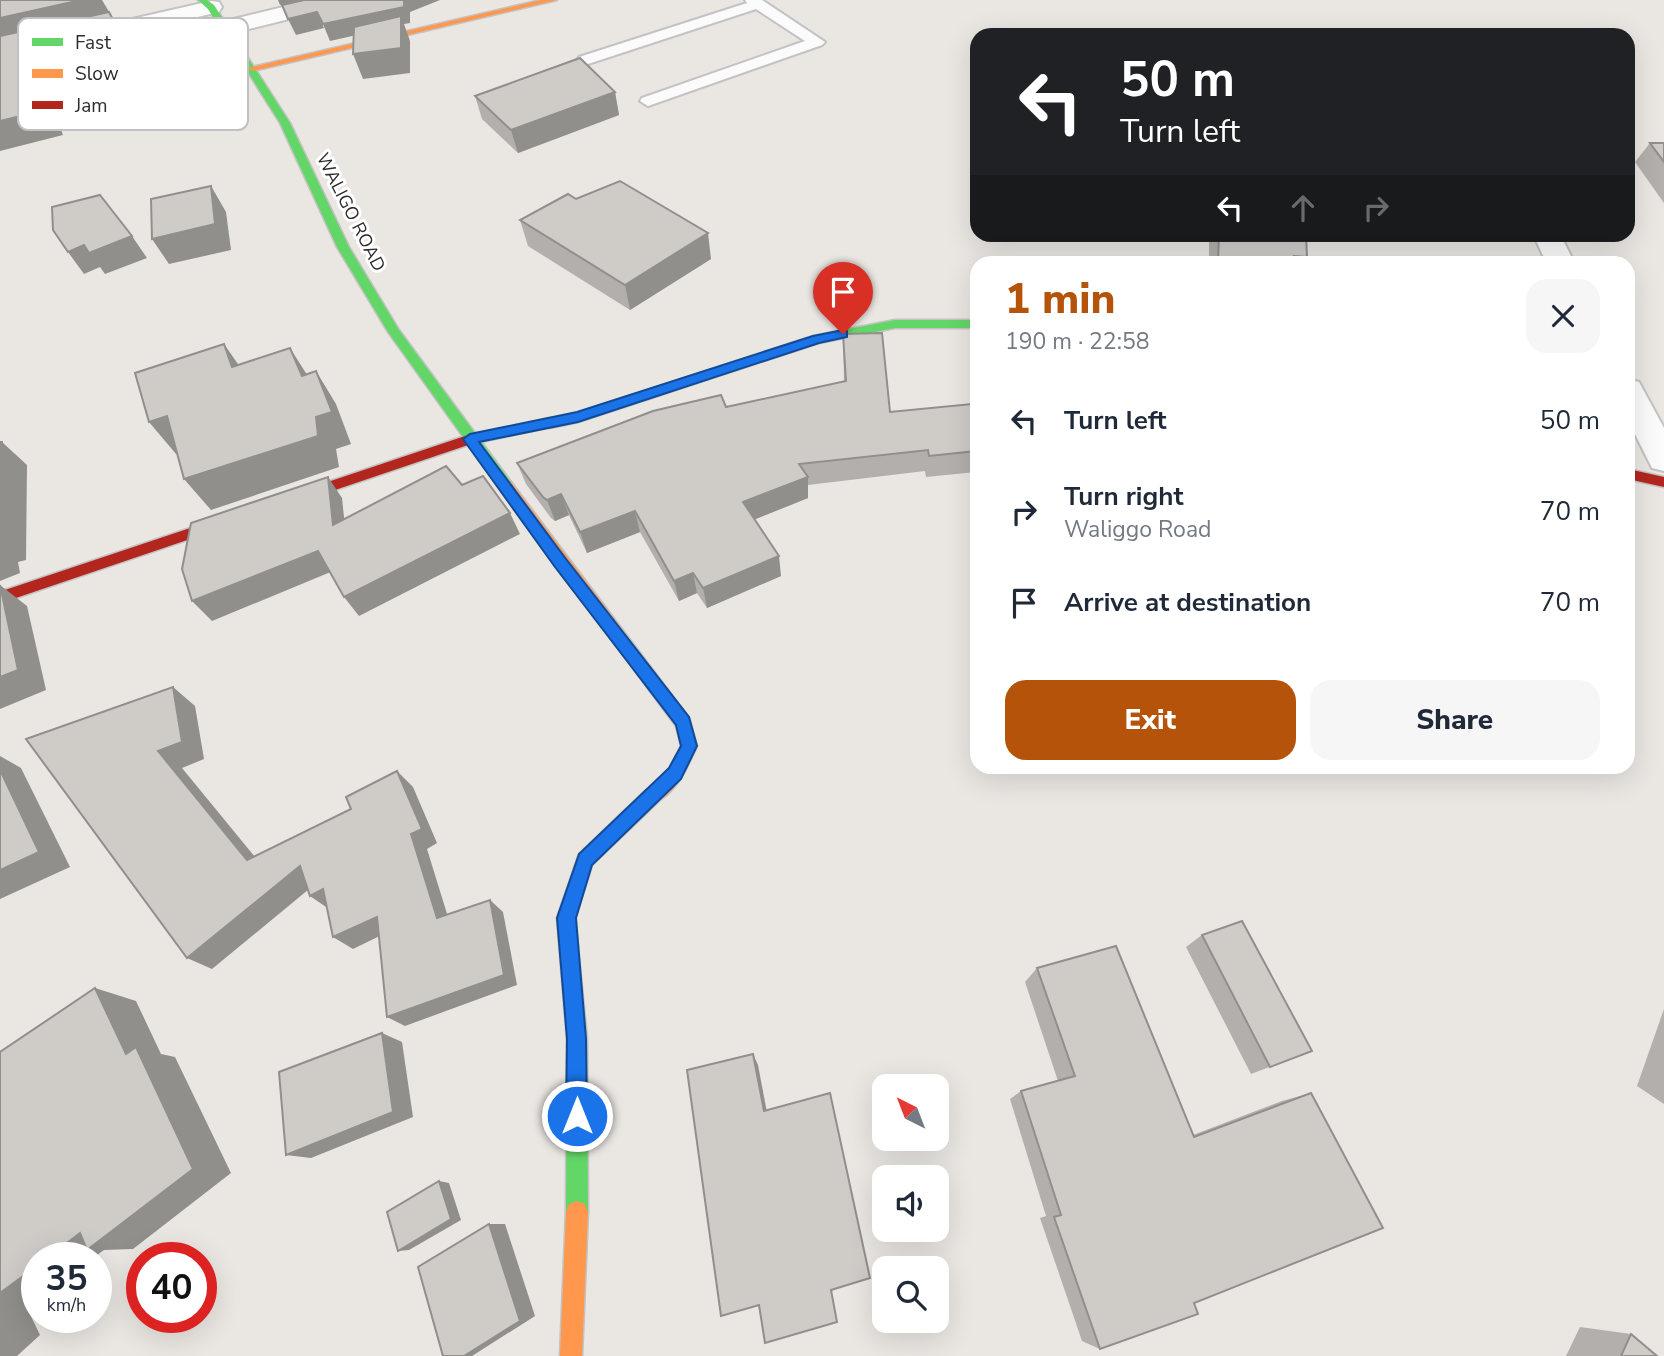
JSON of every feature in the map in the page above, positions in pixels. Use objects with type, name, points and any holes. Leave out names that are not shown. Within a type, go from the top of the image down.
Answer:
[{"type":"street","points":[[248,22],[338,0]]},
{"type":"street","points":[[253,68],[553,0]]},
{"type":"street","points":[[151,18],[206,4]]},
{"type":"street","name":"WALIGO ROAD","points":[[206,4],[217,18]]},
{"type":"street","points":[[0,56],[18,51]]},
{"type":"street","name":"WALIGO ROAD","points":[[248,61],[285,123],[343,247],[394,332],[561,563],[684,723],[689,746],[675,774],[585,860],[566,918],[577,1039],[577,1246],[571,1356]]},
{"type":"street","points":[[7,595],[470,439],[578,417],[817,339],[895,324],[970,324]]},
{"type":"street","points":[[1635,403],[1664,459]]},
{"type":"street","points":[[1635,476],[1664,482]]},
{"type":"lane","points":[[585,60],[755,2],[817,42],[648,102]]},
{"type":"building","points":[[0,0],[81,0],[0,18]]},
{"type":"building","points":[[304,0],[404,0],[404,7],[323,24],[317,12],[288,19],[282,5]]},
{"type":"building","points":[[109,12],[112,18],[82,18]]},
{"type":"building","points":[[401,16],[401,48],[353,54],[354,27]]},
{"type":"building","points":[[18,32],[18,117],[0,121],[0,36]]},
{"type":"building","points":[[580,58],[615,92],[511,130],[475,96]]},
{"type":"building","points":[[1650,143],[1664,143],[1664,162]]},
{"type":"building","points":[[620,181],[708,233],[625,285],[520,220],[568,194],[576,199]]},
{"type":"building","points":[[211,186],[215,224],[152,239],[151,199]]},
{"type":"building","points":[[100,195],[132,236],[89,253],[84,245],[68,252],[53,230],[52,207]]},
{"type":"building","points":[[1219,242],[1306,242],[1307,256],[1218,256]]},
{"type":"building","points":[[882,333],[890,412],[970,404],[970,452],[929,456],[928,450],[799,464],[808,477],[743,502],[779,556],[703,588],[693,573],[674,581],[635,511],[580,532],[561,494],[547,500],[517,463],[653,411],[721,395],[726,407],[846,381],[843,334]]},
{"type":"building","points":[[224,344],[232,367],[290,348],[302,376],[316,371],[332,412],[316,417],[318,436],[184,479],[167,416],[149,422],[135,373]]},
{"type":"building","points":[[0,442],[2,442],[0,521]]},
{"type":"building","points":[[446,466],[462,485],[483,476],[510,513],[344,597],[318,551],[192,601],[182,569],[191,523],[328,477],[333,525]]},
{"type":"building","points":[[0,585],[18,670],[0,677]]},
{"type":"building","points":[[173,687],[182,742],[158,751],[247,860],[351,809],[346,797],[397,771],[422,829],[411,834],[437,918],[490,900],[504,975],[387,1017],[377,917],[333,937],[323,889],[310,896],[300,866],[187,958],[26,739]]},
{"type":"building","points":[[0,770],[39,852],[0,870]]},
{"type":"building","points":[[1242,921],[1312,1051],[1270,1067],[1202,935]]},
{"type":"building","points":[[1116,946],[1194,1137],[1311,1093],[1383,1228],[1194,1303],[1198,1314],[1100,1349],[1054,1217],[1061,1215],[1021,1091],[1075,1076],[1037,968]]},
{"type":"building","points":[[95,988],[126,1054],[136,1047],[193,1169],[97,1242],[84,1242],[80,1233],[68,1242],[21,1242],[21,1278],[0,1293],[0,1052]]},
{"type":"building","points":[[382,1033],[393,1112],[286,1155],[279,1072]]},
{"type":"building","points":[[753,1054],[764,1111],[830,1093],[870,1278],[831,1290],[837,1322],[765,1343],[759,1305],[721,1316],[687,1070]]},
{"type":"building","points":[[439,1181],[451,1219],[398,1251],[387,1212]]},
{"type":"building","points":[[489,1224],[520,1321],[464,1356],[443,1356],[418,1267]]},
{"type":"building","points":[[1631,1334],[1657,1356],[1621,1356]]},
{"type":"traffic: fast","points":[[202,0],[218,18]]},
{"type":"traffic: fast","points":[[248,65],[285,123],[343,247],[394,332],[506,486]]},
{"type":"traffic: fast","points":[[550,423],[578,417],[817,339],[895,324],[970,324]]},
{"type":"traffic: fast","points":[[577,1212],[577,1039],[566,918],[585,860],[652,796]]},
{"type":"traffic: slow","points":[[253,68],[553,0]]},
{"type":"traffic: slow","points":[[506,486],[683,723],[689,746],[675,774],[652,796]]},
{"type":"traffic: slow","points":[[571,1356],[577,1212]]},
{"type":"traffic: jam","points":[[7,595],[470,439],[550,423]]},
{"type":"traffic: jam","points":[[1635,476],[1664,482]]},
{"type":"route","points":[[577,1116],[577,1039],[566,918],[585,860],[675,774],[689,746],[684,723],[470,439],[578,417],[817,339],[843,334]]}]
